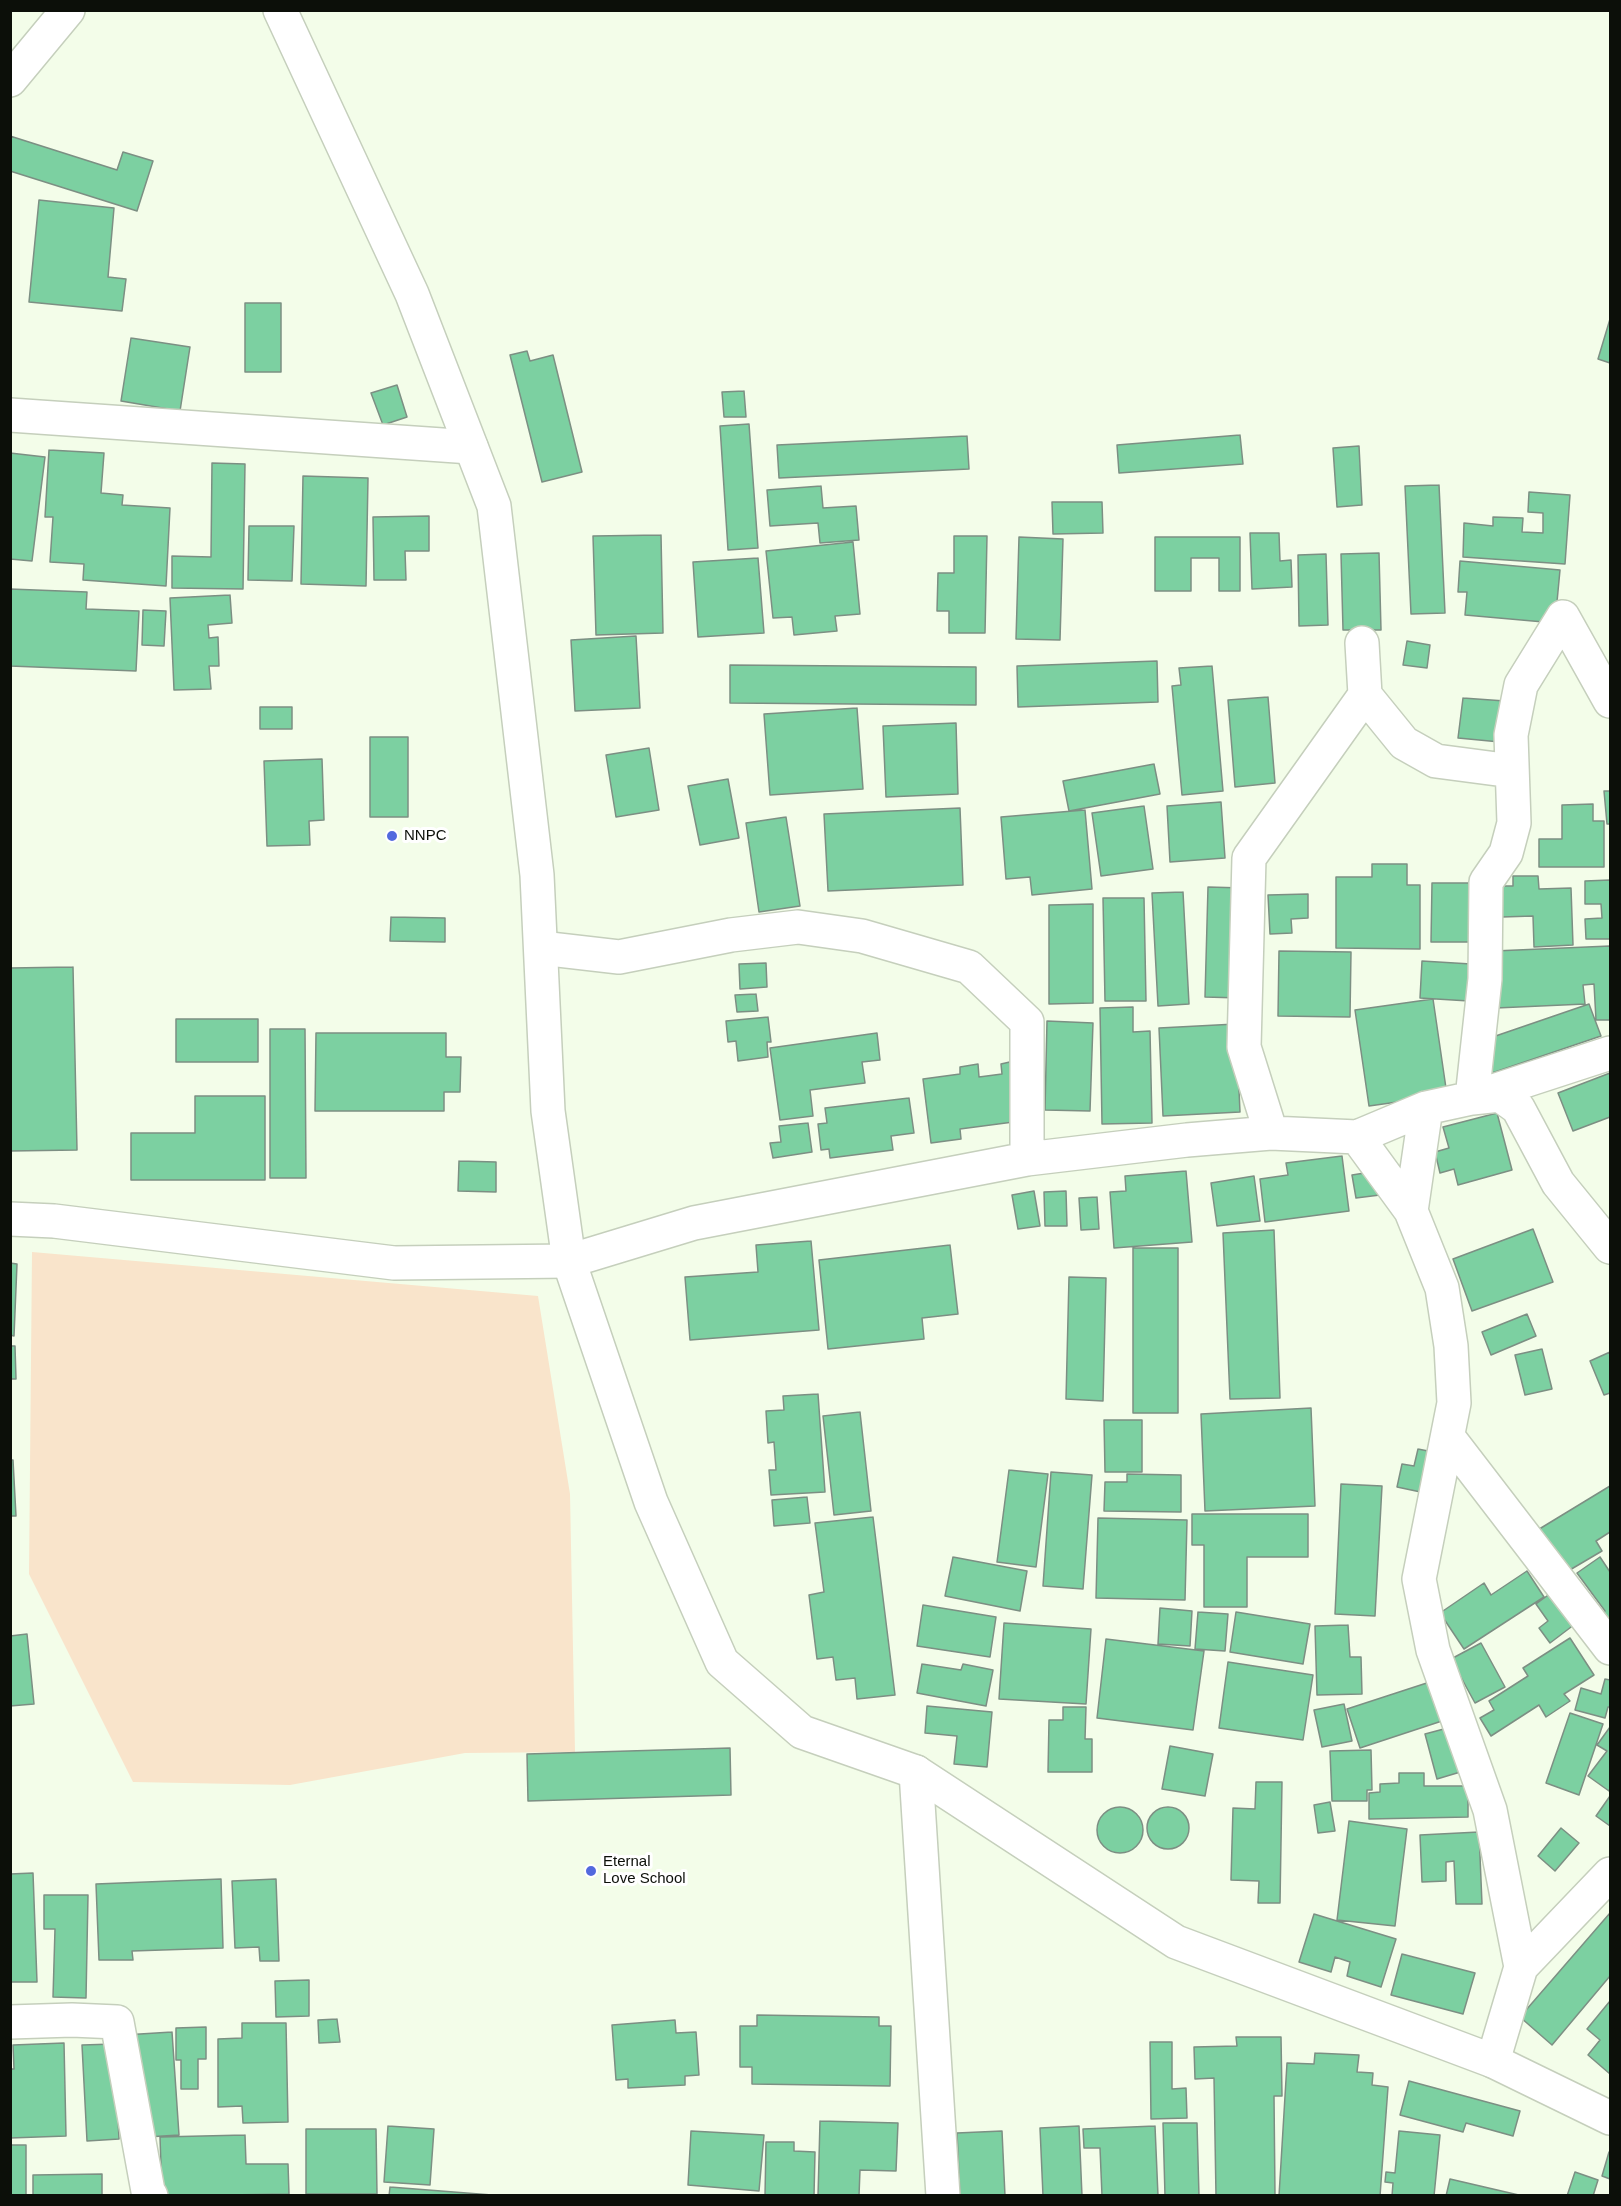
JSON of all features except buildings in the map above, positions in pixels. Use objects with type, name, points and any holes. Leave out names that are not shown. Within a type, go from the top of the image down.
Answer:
[{"type":"street","points":[[10,80],[68,10]]},
{"type":"street","points":[[280,10],[412,294],[494,506],[537,875],[548,1111],[569,1261],[651,1502],[722,1662],[802,1732],[916,1772],[1176,1942],[1493,2061],[1611,2118]]},
{"type":"street","points":[[10,415],[471,447]]},
{"type":"street","points":[[1472,1098],[1485,979],[1486,882],[1506,853],[1514,824],[1511,735],[1521,685],[1563,617],[1611,701]]},
{"type":"street","points":[[1362,643],[1365,695],[1404,743],[1436,761],[1512,771]]},
{"type":"street","points":[[1271,1133],[1244,1047],[1249,858],[1365,695]]},
{"type":"street","points":[[541,948],[619,957],[731,935],[798,927],[862,936],[969,967],[1027,1022],[1027,1159]]},
{"type":"street","points":[[1472,1098],[1611,1053]]},
{"type":"street","points":[[10,1220],[54,1221],[394,1263],[569,1261],[694,1223],[1027,1159],[1187,1140],[1271,1133],[1357,1137],[1426,1107],[1500,1095],[1518,1108],[1558,1183],[1611,1247]]},
{"type":"street","points":[[1411,1210],[1426,1107]]},
{"type":"street","points":[[1357,1137],[1411,1210],[1442,1288],[1451,1346],[1454,1403],[1419,1580],[1432,1650],[1490,1810],[1521,1967]]},
{"type":"street","points":[[1448,1437],[1611,1648]]},
{"type":"street","points":[[916,1772],[943,2196]]},
{"type":"street","points":[[1493,2061],[1521,1967],[1611,1874]]},
{"type":"street","points":[[10,2022],[72,2020],[117,2022],[148,2191],[151,2196]]},
{"type":"shaded area","points":[[32,1252],[538,1296],[570,1494],[575,1752],[465,1753],[290,1785],[133,1782],[29,1574]]},
{"type":"place","name":"NNPC","points":[[392,836]]},
{"type":"place","name":"Eternal Love School","points":[[591,1871]]}]
